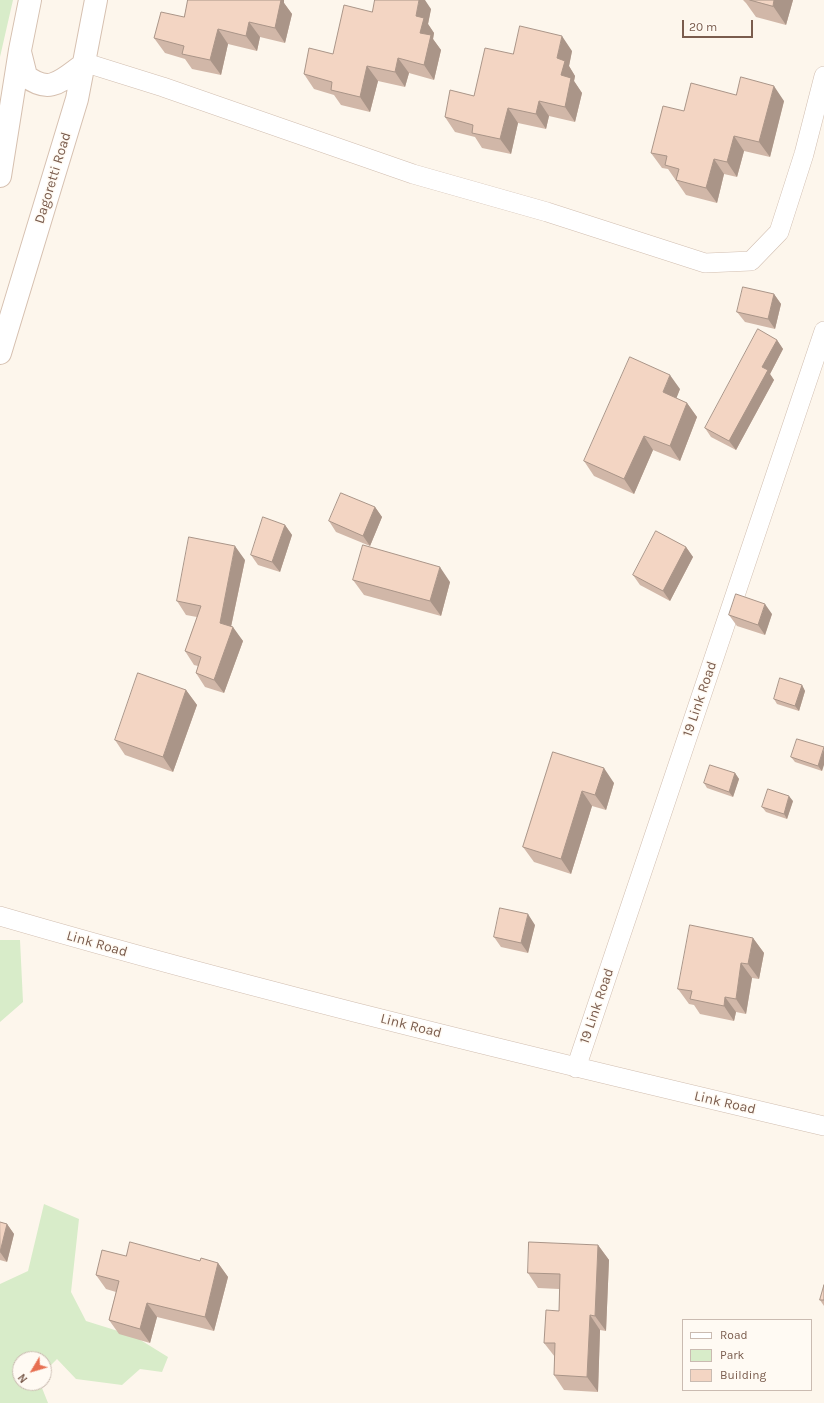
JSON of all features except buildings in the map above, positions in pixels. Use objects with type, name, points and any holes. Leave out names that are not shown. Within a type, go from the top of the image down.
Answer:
[{"type":"main road","points":[[0,176],[20,50],[30,0]]},
{"type":"main road","name":"Dagoretti Road","points":[[0,353],[77,99],[96,0]]},
{"type":"main road","points":[[20,50],[26,76],[42,86],[48,86],[60,81],[83,63]]},
{"type":"street","points":[[83,63],[162,87],[413,174],[547,212],[705,263],[751,261],[779,232],[804,154],[824,76]]},
{"type":"street","name":"19 Link Road","points":[[576,1068],[824,330]]},
{"type":"street","name":"Link Road","points":[[0,916],[159,962],[576,1068],[824,1126]]},
{"type":"green space","points":[[0,0],[13,0],[0,57]]},
{"type":"green space","points":[[0,940],[20,940],[23,1002],[0,1022]]},
{"type":"green space","points":[[44,1204],[79,1219],[71,1292],[86,1321],[134,1336],[168,1357],[162,1372],[140,1369],[122,1385],[76,1379],[57,1359],[52,1364],[52,1351],[12,1351],[12,1391],[43,1391],[48,1403],[0,1403],[0,1284],[28,1271]]}]
